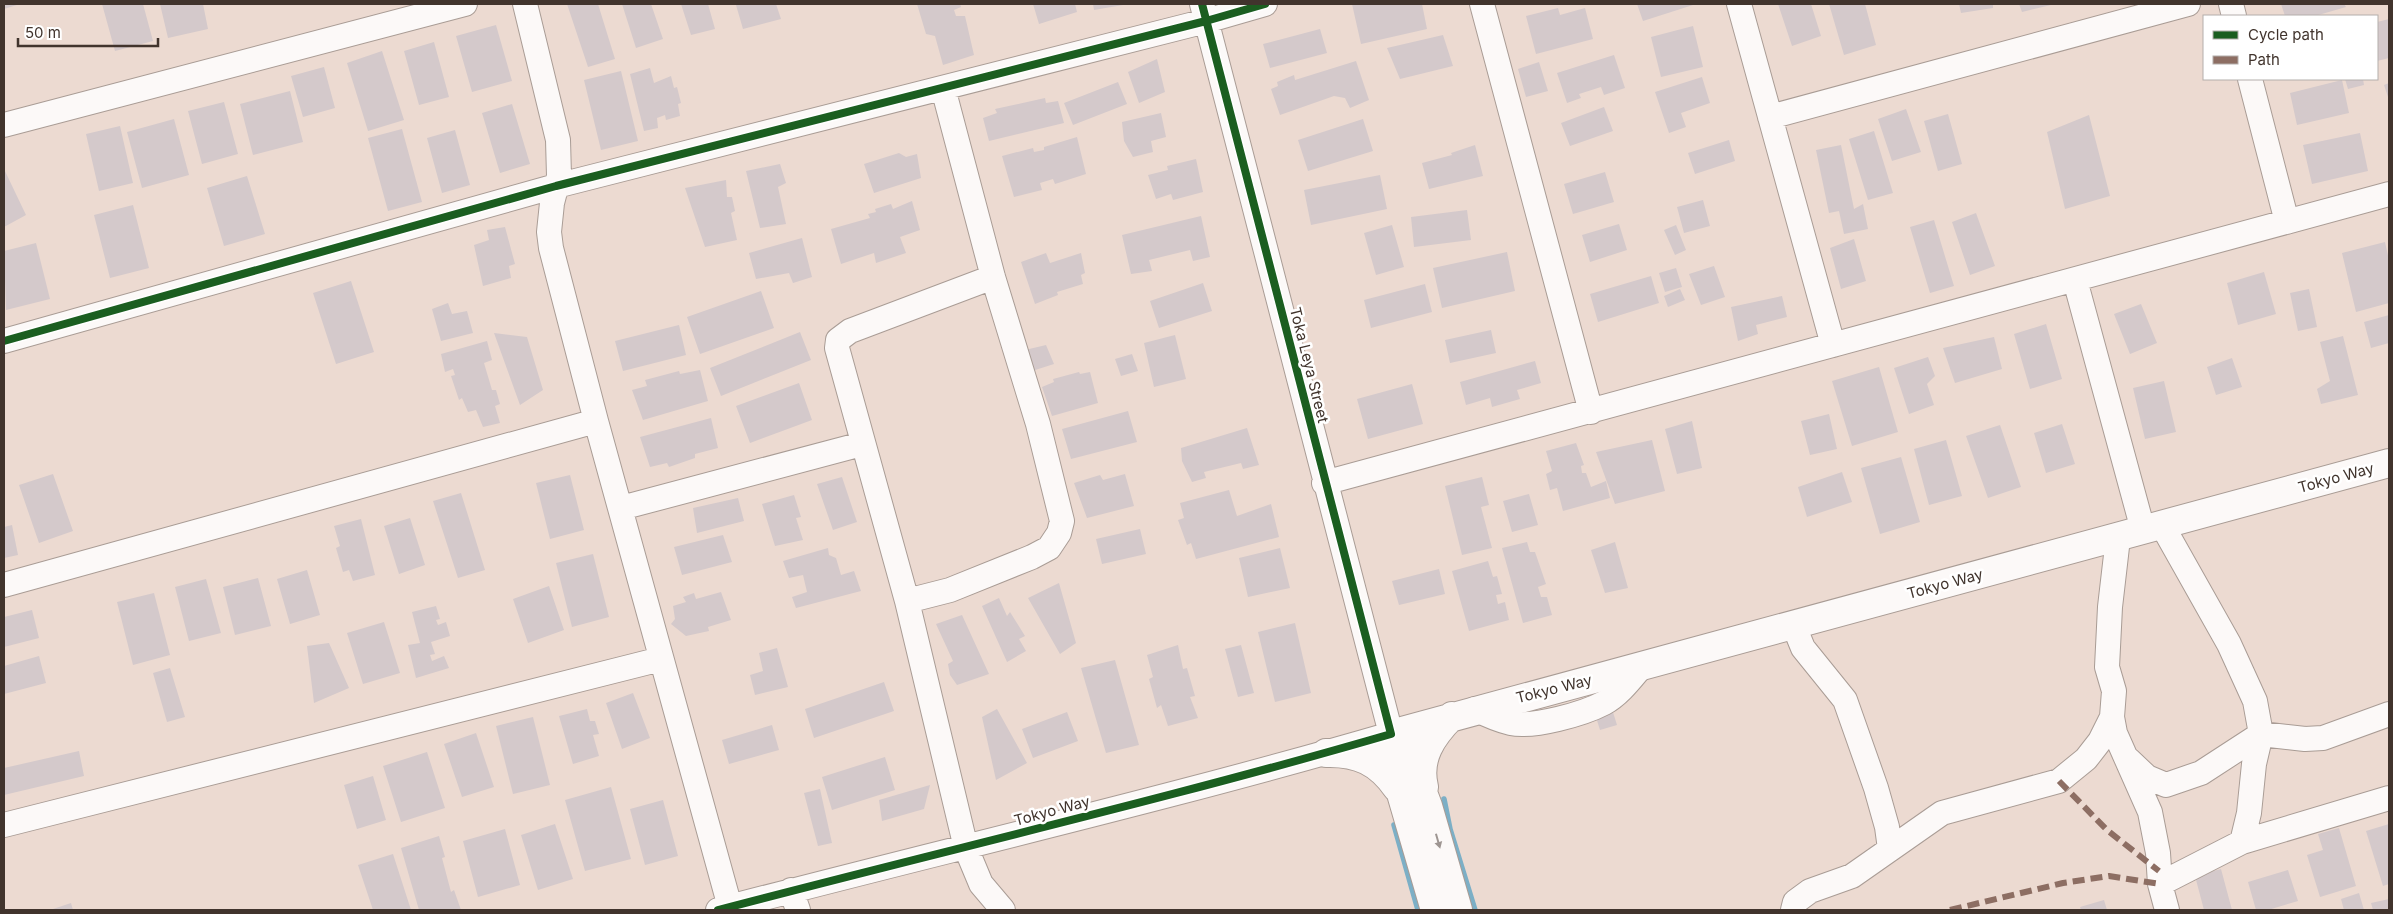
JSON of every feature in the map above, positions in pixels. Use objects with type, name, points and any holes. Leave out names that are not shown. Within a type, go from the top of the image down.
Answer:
[{"type":"main road","name":"Tokyo Way","points":[[1391,734],[1463,712],[1794,626],[2389,463]]},
{"type":"main road","points":[[1458,910],[1422,781],[1424,756],[1435,733],[1463,712]]},
{"type":"main road","points":[[1391,734],[1390,756],[1435,910]]},
{"type":"main road","points":[[1391,734],[1408,755],[1428,806]]},
{"type":"main road","points":[[1326,753],[1344,752],[1361,756],[1376,765],[1390,777],[1400,792]]},
{"type":"street","points":[[4,125],[465,4]]},
{"type":"street","points":[[525,4],[558,140],[559,176],[552,202],[549,232],[569,322],[661,659],[724,909]]},
{"type":"street","points":[[4,341],[556,186],[943,88],[1204,12],[1265,4]]},
{"type":"street","points":[[1482,4],[1591,412]]},
{"type":"street","points":[[1739,4],[1832,345]]},
{"type":"street","points":[[1770,117],[2188,4]]},
{"type":"street","name":"Toka Leya Street","points":[[1204,12],[1324,483],[1391,734]]},
{"type":"street","points":[[2250,80],[2286,222]]},
{"type":"street","points":[[906,601],[950,590],[1032,557],[1048,548],[1059,533],[1062,521],[1059,502],[1038,424],[993,277],[943,88]]},
{"type":"street","points":[[1324,483],[2389,194]]},
{"type":"street","points":[[993,277],[850,331],[838,340],[837,348],[906,601],[966,848],[981,884],[1003,910]]},
{"type":"street","points":[[2075,280],[2141,531],[2229,644],[2255,701],[2261,734],[2254,764],[2249,813],[2242,842]]},
{"type":"street","points":[[4,585],[596,421]]},
{"type":"street","points":[[621,508],[862,444]]},
{"type":"street","points":[[2141,531],[2110,607],[2107,667],[2114,692],[2112,717],[2115,733],[2150,812],[2158,853],[2160,884],[2167,910]]},
{"type":"street","points":[[1794,626],[1803,648],[1845,700],[1876,788],[1887,826],[1890,849]]},
{"type":"street","points":[[4,825],[661,659]]},
{"type":"street","points":[[2127,757],[2147,777],[2166,785],[2201,773],[2261,734],[2305,739],[2323,738],[2389,714]]},
{"type":"street","points":[[1793,910],[1795,902],[1810,891],[1852,876],[1942,813],[2059,781],[2086,758],[2100,741],[2112,717]]},
{"type":"street","name":"Tokyo Way","points":[[724,909],[795,900],[966,848],[1326,753],[1391,734]]},
{"type":"street","points":[[2160,884],[2242,842],[2389,798]]},
{"type":"building","points":[[4,4],[20,4],[4,9]]},
{"type":"building","points":[[102,4],[143,4],[153,41],[115,51]]},
{"type":"building","points":[[160,4],[203,4],[208,29],[168,38]]},
{"type":"building","points":[[567,4],[598,4],[615,59],[588,67]]},
{"type":"building","points":[[622,4],[651,4],[663,39],[636,48]]},
{"type":"building","points":[[681,4],[708,4],[715,29],[691,35]]},
{"type":"building","points":[[776,4],[781,19],[743,29],[736,5]]},
{"type":"building","points":[[917,4],[960,4],[961,7],[954,10],[956,16],[965,16],[974,55],[943,65],[935,36],[926,34]]},
{"type":"building","points":[[1033,4],[1075,4],[1077,12],[1039,24]]},
{"type":"building","points":[[1093,4],[1123,4],[1123,5],[1094,10]]},
{"type":"building","points":[[1352,4],[1422,4],[1427,29],[1361,44]]},
{"type":"building","points":[[1637,4],[1693,4],[1693,5],[1643,21]]},
{"type":"building","points":[[1778,4],[1811,4],[1821,36],[1792,46]]},
{"type":"building","points":[[1829,4],[1865,4],[1876,45],[1844,55]]},
{"type":"building","points":[[1959,4],[1993,4],[1993,8],[1961,13]]},
{"type":"building","points":[[2019,4],[2055,4],[2022,12]]},
{"type":"building","points":[[2281,4],[2344,4],[2346,7],[2318,15],[2285,15]]},
{"type":"building","points":[[1558,8],[1560,15],[1585,8],[1593,39],[1536,54],[1526,16]]},
{"type":"building","points":[[2389,19],[2389,58],[2378,61],[2378,22]]},
{"type":"building","points":[[496,25],[512,81],[472,92],[456,36]]},
{"type":"building","points":[[1693,26],[1703,67],[1661,77],[1651,37]]},
{"type":"building","points":[[1320,29],[1327,53],[1270,68],[1263,44]]},
{"type":"building","points":[[1443,35],[1453,66],[1400,79],[1387,48]]},
{"type":"building","points":[[434,42],[449,97],[419,105],[404,51]]},
{"type":"building","points":[[382,51],[404,120],[368,131],[347,63]]},
{"type":"building","points":[[1614,55],[1625,88],[1604,95],[1601,87],[1579,94],[1581,98],[1567,103],[1557,73]]},
{"type":"building","points":[[1157,59],[1165,92],[1139,103],[1128,72]]},
{"type":"building","points":[[1356,61],[1369,100],[1350,108],[1345,98],[1334,96],[1280,115],[1271,89],[1278,86],[1277,82],[1294,75],[1295,80]]},
{"type":"building","points":[[1539,62],[1548,91],[1526,97],[1518,69]]},
{"type":"building","points":[[324,67],[335,108],[303,117],[291,76]]},
{"type":"building","points":[[650,68],[654,83],[671,76],[674,88],[677,87],[681,103],[678,104],[680,116],[666,120],[665,115],[657,118],[658,128],[644,131],[630,74]]},
{"type":"building","points":[[621,71],[638,141],[601,150],[584,80]]},
{"type":"building","points":[[1702,77],[1710,103],[1681,113],[1686,127],[1669,133],[1655,92]]},
{"type":"building","points":[[2342,80],[2349,113],[2297,125],[2290,93]]},
{"type":"building","points":[[2345,80],[2363,80],[2364,85],[2348,89]]},
{"type":"building","points":[[1118,82],[1127,104],[1073,125],[1064,103]]},
{"type":"building","points":[[2389,83],[2389,100],[2384,85]]},
{"type":"building","points":[[290,91],[303,142],[253,155],[240,104]]},
{"type":"building","points":[[1045,98],[1046,103],[1058,101],[1064,123],[989,141],[983,118],[997,113],[995,109]]},
{"type":"building","points":[[224,102],[238,154],[202,164],[188,111]]},
{"type":"building","points":[[512,104],[530,164],[500,173],[482,113]]},
{"type":"building","points":[[1604,107],[1613,131],[1570,146],[1561,123]]},
{"type":"building","points":[[1906,109],[1921,152],[1892,161],[1878,119]]},
{"type":"building","points":[[1161,113],[1166,137],[1151,141],[1153,152],[1133,157],[1124,141],[1122,122]]},
{"type":"building","points":[[1948,114],[1962,164],[1938,171],[1924,121]]},
{"type":"building","points":[[2089,115],[2110,196],[2065,209],[2047,132]]},
{"type":"building","points":[[174,119],[189,175],[142,188],[127,132]]},
{"type":"building","points":[[1363,119],[1373,151],[1308,171],[1298,140]]},
{"type":"building","points":[[120,126],[133,183],[99,191],[86,134]]},
{"type":"building","points":[[402,129],[422,202],[388,211],[368,138]]},
{"type":"building","points":[[455,130],[470,185],[442,193],[427,138]]},
{"type":"building","points":[[1874,131],[1893,193],[1868,200],[1849,139]]},
{"type":"building","points":[[2360,133],[2368,171],[2312,184],[2303,145]]},
{"type":"building","points":[[1077,137],[1086,174],[1055,184],[1053,179],[1040,183],[1042,190],[1014,197],[1002,156],[1033,148],[1034,152],[1044,150],[1044,147]]},
{"type":"building","points":[[1729,140],[1735,161],[1695,174],[1688,153]]},
{"type":"building","points":[[1475,145],[1483,176],[1429,189],[1422,163],[1452,155],[1451,153]]},
{"type":"building","points":[[1841,145],[1854,209],[1863,204],[1868,229],[1844,234],[1839,211],[1829,213],[1816,150]]},
{"type":"building","points":[[899,153],[906,157],[917,154],[921,178],[874,193],[864,164]]},
{"type":"building","points":[[1196,159],[1203,192],[1173,200],[1171,194],[1156,199],[1148,175],[1168,170],[1167,166]]},
{"type":"building","points":[[780,164],[786,183],[778,187],[786,224],[760,228],[746,171]]},
{"type":"building","points":[[4,169],[26,215],[4,227]]},
{"type":"building","points":[[1605,172],[1614,202],[1573,214],[1564,184]]},
{"type":"building","points":[[1380,175],[1387,209],[1311,225],[1304,190]]},
{"type":"building","points":[[247,176],[265,234],[224,246],[207,188]]},
{"type":"building","points":[[726,180],[727,197],[732,197],[735,211],[731,213],[737,240],[705,247],[685,188]]},
{"type":"building","points":[[1703,200],[1710,226],[1684,233],[1677,207]]},
{"type":"building","points":[[912,201],[920,230],[900,237],[906,253],[876,263],[874,253],[841,264],[831,229],[870,218],[868,214],[876,212],[875,209],[891,204],[893,209]]},
{"type":"building","points":[[133,205],[149,268],[110,278],[94,215]]},
{"type":"building","points":[[1467,210],[1471,240],[1414,247],[1411,217]]},
{"type":"building","points":[[1976,213],[1995,266],[1970,275],[1952,222]]},
{"type":"building","points":[[1201,216],[1210,257],[1193,261],[1190,250],[1149,260],[1152,271],[1131,274],[1122,235]]},
{"type":"building","points":[[1934,220],[1954,286],[1930,293],[1910,227]]},
{"type":"building","points":[[1619,224],[1627,250],[1590,262],[1582,235]]},
{"type":"building","points":[[1392,225],[1404,267],[1376,275],[1364,233]]},
{"type":"building","points":[[1676,225],[1686,250],[1675,255],[1664,230]]},
{"type":"building","points":[[505,227],[515,264],[509,266],[511,278],[483,286],[474,245],[489,240],[487,230]]},
{"type":"building","points":[[802,238],[812,277],[793,283],[789,273],[756,279],[749,253]]},
{"type":"building","points":[[1854,239],[1866,281],[1841,289],[1830,248]]},
{"type":"building","points":[[2385,242],[2389,260],[2389,303],[2356,312],[2342,253]]},
{"type":"building","points":[[36,243],[50,299],[6,310],[4,251]]},
{"type":"building","points":[[1507,252],[1515,291],[1442,308],[1433,268]]},
{"type":"building","points":[[1046,253],[1050,263],[1081,253],[1085,273],[1081,275],[1083,284],[1057,292],[1058,295],[1035,304],[1021,262]]},
{"type":"building","points":[[1714,266],[1725,297],[1701,305],[1689,274]]},
{"type":"building","points":[[1676,268],[1682,287],[1665,292],[1659,273]]},
{"type":"building","points":[[2264,272],[2276,314],[2238,325],[2227,283]]},
{"type":"building","points":[[1651,276],[1659,303],[1598,322],[1590,294]]},
{"type":"building","points":[[351,281],[374,352],[336,364],[313,293]]},
{"type":"building","points":[[1203,283],[1212,311],[1159,328],[1150,301]]},
{"type":"building","points":[[1425,284],[1432,312],[1371,328],[1364,300]]},
{"type":"building","points":[[1680,289],[1685,300],[1668,307],[1664,296]]},
{"type":"building","points":[[2309,289],[2317,327],[2298,331],[2290,293]]},
{"type":"building","points":[[761,291],[774,328],[700,354],[687,317]]},
{"type":"building","points":[[1782,296],[1787,317],[1756,325],[1758,334],[1738,341],[1731,307]]},
{"type":"building","points":[[448,303],[452,314],[467,311],[473,333],[441,341],[432,309]]},
{"type":"building","points":[[2141,304],[2157,343],[2130,354],[2114,314]]},
{"type":"building","points":[[2389,315],[2389,343],[2371,348],[2364,322]]},
{"type":"building","points":[[2046,324],[2062,379],[2030,389],[2014,334]]},
{"type":"building","points":[[679,325],[686,355],[623,371],[615,341]]},
{"type":"building","points":[[1491,330],[1496,353],[1450,363],[1445,340]]},
{"type":"building","points":[[800,332],[811,360],[721,396],[710,368]]},
{"type":"building","points":[[494,333],[527,337],[543,390],[520,405]]},
{"type":"building","points":[[1175,335],[1186,379],[1154,387],[1144,343]]},
{"type":"building","points":[[2343,336],[2358,395],[2321,404],[2317,389],[2330,381],[2320,342]]},
{"type":"building","points":[[1994,337],[2002,369],[1955,383],[1943,348]]},
{"type":"building","points":[[487,341],[492,360],[484,363],[492,390],[496,390],[500,404],[495,406],[500,423],[483,427],[476,410],[468,412],[462,398],[459,400],[451,376],[455,375],[453,369],[445,372],[441,354]]},
{"type":"building","points":[[1046,345],[1054,364],[1032,371],[1025,350]]},
{"type":"building","points":[[1132,354],[1138,371],[1121,376],[1115,359]]},
{"type":"building","points":[[1928,357],[1935,376],[1927,384],[1934,405],[1909,414],[1894,368]]},
{"type":"building","points":[[2232,358],[2242,387],[2216,395],[2207,367]]},
{"type":"building","points":[[1535,361],[1541,383],[1517,390],[1520,399],[1492,407],[1490,398],[1466,405],[1460,382]]},
{"type":"building","points":[[1879,367],[1898,432],[1852,446],[1832,381]]},
{"type":"building","points":[[700,370],[708,401],[643,420],[632,390],[647,386],[645,380],[679,371],[680,374]]},
{"type":"building","points":[[1079,372],[1080,374],[1090,372],[1098,403],[1052,416],[1042,387],[1054,382],[1053,379]]},
{"type":"building","points":[[2164,381],[2176,432],[2145,439],[2133,388]]},
{"type":"building","points":[[799,383],[812,420],[750,443],[736,406]]},
{"type":"building","points":[[1412,384],[1423,424],[1368,439],[1357,399]]},
{"type":"building","points":[[1128,411],[1137,442],[1071,459],[1062,429]]},
{"type":"building","points":[[1829,414],[1837,449],[1810,455],[1801,421]]},
{"type":"building","points":[[711,418],[718,448],[695,454],[695,458],[669,467],[667,463],[650,467],[640,437]]},
{"type":"building","points":[[1692,421],[1702,468],[1677,474],[1665,429]]},
{"type":"building","points":[[2062,424],[2075,464],[2046,473],[2034,433]]},
{"type":"building","points":[[2000,425],[2021,487],[1988,498],[1966,436]]},
{"type":"building","points":[[1247,428],[1259,465],[1243,469],[1241,463],[1204,472],[1206,478],[1192,482],[1182,461],[1181,448]]},
{"type":"building","points":[[1652,440],[1665,491],[1615,504],[1596,452]]},
{"type":"building","points":[[1946,440],[1962,496],[1929,505],[1914,449]]},
{"type":"building","points":[[1576,443],[1584,465],[1581,466],[1582,473],[1586,473],[1591,487],[1606,481],[1610,498],[1563,511],[1557,488],[1550,490],[1546,474],[1552,471],[1546,451]]},
{"type":"building","points":[[1901,457],[1920,522],[1880,534],[1861,468]]},
{"type":"building","points":[[1842,472],[1852,502],[1807,517],[1798,487]]},
{"type":"building","points":[[53,474],[73,531],[39,543],[19,485]]},
{"type":"building","points":[[1125,474],[1134,506],[1087,518],[1074,483],[1100,475],[1103,480]]},
{"type":"building","points":[[570,475],[584,530],[550,539],[536,483]]},
{"type":"building","points":[[842,477],[857,522],[833,530],[817,484]]},
{"type":"building","points":[[1482,477],[1489,505],[1481,507],[1492,548],[1462,555],[1445,486]]},
{"type":"building","points":[[1229,490],[1237,516],[1271,504],[1279,537],[1196,559],[1191,543],[1187,545],[1178,520],[1184,518],[1180,503]]},
{"type":"building","points":[[461,493],[485,570],[458,578],[433,501]]},
{"type":"building","points":[[1529,494],[1538,525],[1512,532],[1503,501]]},
{"type":"building","points":[[794,495],[801,517],[796,518],[803,540],[775,546],[762,504]]},
{"type":"building","points":[[738,498],[744,521],[697,533],[693,508]]},
{"type":"building","points":[[410,518],[425,565],[399,574],[384,526]]},
{"type":"building","points":[[361,519],[375,575],[353,581],[349,570],[343,572],[336,548],[340,546],[334,526]]},
{"type":"building","points":[[12,525],[18,555],[4,558],[4,527]]},
{"type":"building","points":[[1140,529],[1146,554],[1102,564],[1096,539]]},
{"type":"building","points":[[723,535],[732,562],[682,575],[674,547]]},
{"type":"building","points":[[1527,542],[1530,552],[1535,552],[1546,584],[1538,587],[1541,597],[1547,597],[1552,615],[1523,623],[1502,548]]},
{"type":"building","points":[[1615,542],[1628,588],[1605,593],[1591,550]]},
{"type":"building","points":[[828,548],[829,555],[836,558],[841,575],[854,571],[861,591],[796,608],[792,597],[807,592],[803,575],[789,578],[783,561]]},
{"type":"building","points":[[1280,548],[1290,588],[1248,597],[1239,558]]},
{"type":"building","points":[[593,554],[609,617],[572,627],[556,563]]},
{"type":"building","points":[[1488,561],[1493,577],[1497,576],[1502,594],[1496,595],[1498,604],[1505,602],[1509,620],[1469,631],[1452,571]]},
{"type":"building","points":[[1439,569],[1445,594],[1399,605],[1392,581]]},
{"type":"building","points":[[307,570],[320,615],[290,624],[277,579]]},
{"type":"building","points":[[258,578],[271,626],[235,635],[223,587]]},
{"type":"building","points":[[206,579],[221,633],[189,641],[175,587]]},
{"type":"building","points":[[1059,583],[1076,643],[1060,654],[1028,598]]},
{"type":"building","points":[[549,586],[564,630],[528,643],[513,599]]},
{"type":"building","points":[[721,592],[731,620],[708,627],[709,631],[686,636],[671,624],[675,619],[673,606],[686,602],[683,597],[694,593],[696,599]]},
{"type":"building","points":[[154,593],[170,655],[133,665],[117,602]]},
{"type":"building","points":[[999,598],[1007,616],[1010,612],[1025,636],[1019,639],[1026,651],[1007,662],[982,606]]},
{"type":"building","points":[[436,606],[440,619],[436,620],[438,625],[446,622],[450,636],[431,642],[435,654],[430,655],[432,661],[444,656],[449,668],[416,678],[408,645],[420,643],[412,612]]},
{"type":"building","points":[[32,610],[39,638],[4,647],[4,617]]},
{"type":"building","points":[[962,615],[989,674],[957,685],[950,675],[948,664],[953,661],[936,624]]},
{"type":"building","points":[[384,622],[400,673],[363,684],[347,633]]},
{"type":"building","points":[[1295,623],[1311,693],[1275,702],[1258,632]]},
{"type":"building","points":[[329,643],[349,688],[314,703],[307,646]]},
{"type":"building","points":[[1178,645],[1183,669],[1187,668],[1195,696],[1190,697],[1198,718],[1168,726],[1161,705],[1157,708],[1149,679],[1153,677],[1147,655]]},
{"type":"building","points":[[1241,645],[1254,693],[1238,697],[1225,649]]},
{"type":"building","points":[[777,648],[788,687],[755,695],[750,675],[763,671],[759,653]]},
{"type":"building","points":[[39,656],[46,683],[4,694],[4,666]]},
{"type":"building","points":[[1115,660],[1139,745],[1106,753],[1081,668]]},
{"type":"building","points":[[170,668],[185,717],[167,722],[153,673]]},
{"type":"building","points":[[884,682],[894,711],[814,738],[805,709]]},
{"type":"building","points":[[633,693],[650,738],[622,749],[606,703]]},
{"type":"building","points":[[587,709],[590,721],[595,721],[599,734],[593,735],[599,756],[573,764],[559,716]]},
{"type":"building","points":[[997,709],[1027,763],[996,780],[982,717]]},
{"type":"building","points":[[1612,709],[1617,725],[1600,730],[1595,714]]},
{"type":"building","points":[[1067,712],[1078,741],[1033,758],[1022,729]]},
{"type":"building","points":[[533,717],[550,785],[513,794],[496,726]]},
{"type":"building","points":[[772,725],[779,750],[729,764],[722,740]]},
{"type":"building","points":[[476,733],[494,787],[462,797],[444,744]]},
{"type":"building","points":[[79,751],[84,776],[4,795],[4,768]]},
{"type":"building","points":[[427,752],[445,808],[401,822],[383,766]]},
{"type":"building","points":[[885,757],[895,790],[832,810],[822,777]]},
{"type":"building","points":[[373,776],[386,820],[357,829],[344,785]]},
{"type":"building","points":[[930,785],[924,809],[882,821],[879,800]]},
{"type":"building","points":[[611,787],[631,859],[585,871],[565,800]]},
{"type":"building","points":[[820,789],[832,843],[818,846],[804,793]]},
{"type":"building","points":[[663,800],[678,856],[645,865],[630,809]]},
{"type":"building","points":[[555,824],[573,879],[538,890],[521,835]]},
{"type":"building","points":[[2389,824],[2389,884],[2383,886],[2366,831]]},
{"type":"building","points":[[2339,828],[2356,886],[2320,897],[2307,855],[2323,850],[2318,834]]},
{"type":"building","points":[[505,829],[520,885],[478,897],[463,841]]},
{"type":"building","points":[[439,836],[445,857],[442,858],[451,892],[454,890],[461,910],[419,910],[401,848]]},
{"type":"building","points":[[393,854],[411,910],[373,910],[358,865]]},
{"type":"building","points":[[2221,869],[2232,910],[2204,910],[2195,876]]},
{"type":"building","points":[[2288,870],[2298,901],[2268,910],[2256,910],[2248,882]]},
{"type":"building","points":[[2359,893],[2364,910],[2344,910],[2341,899]]},
{"type":"building","points":[[2389,899],[2389,910],[2373,910],[2371,903]]},
{"type":"building","points":[[2104,900],[2107,910],[2081,910],[2080,907]]},
{"type":"building","points":[[71,903],[73,910],[50,910]]},
{"type":"waterway","points":[[1444,799],[1450,829],[1475,910]]},
{"type":"waterway","points":[[1394,825],[1418,910]]},
{"type":"marked path","points":[[2059,781],[2107,830],[2159,871]]},
{"type":"marked path","points":[[1950,910],[2063,883],[2109,876],[2160,884]]},
{"type":"cycle path","points":[[718,910],[1139,803],[1391,734],[1202,4]]},
{"type":"cycle path","points":[[4,341],[556,186],[1206,21],[1265,4]]}]
